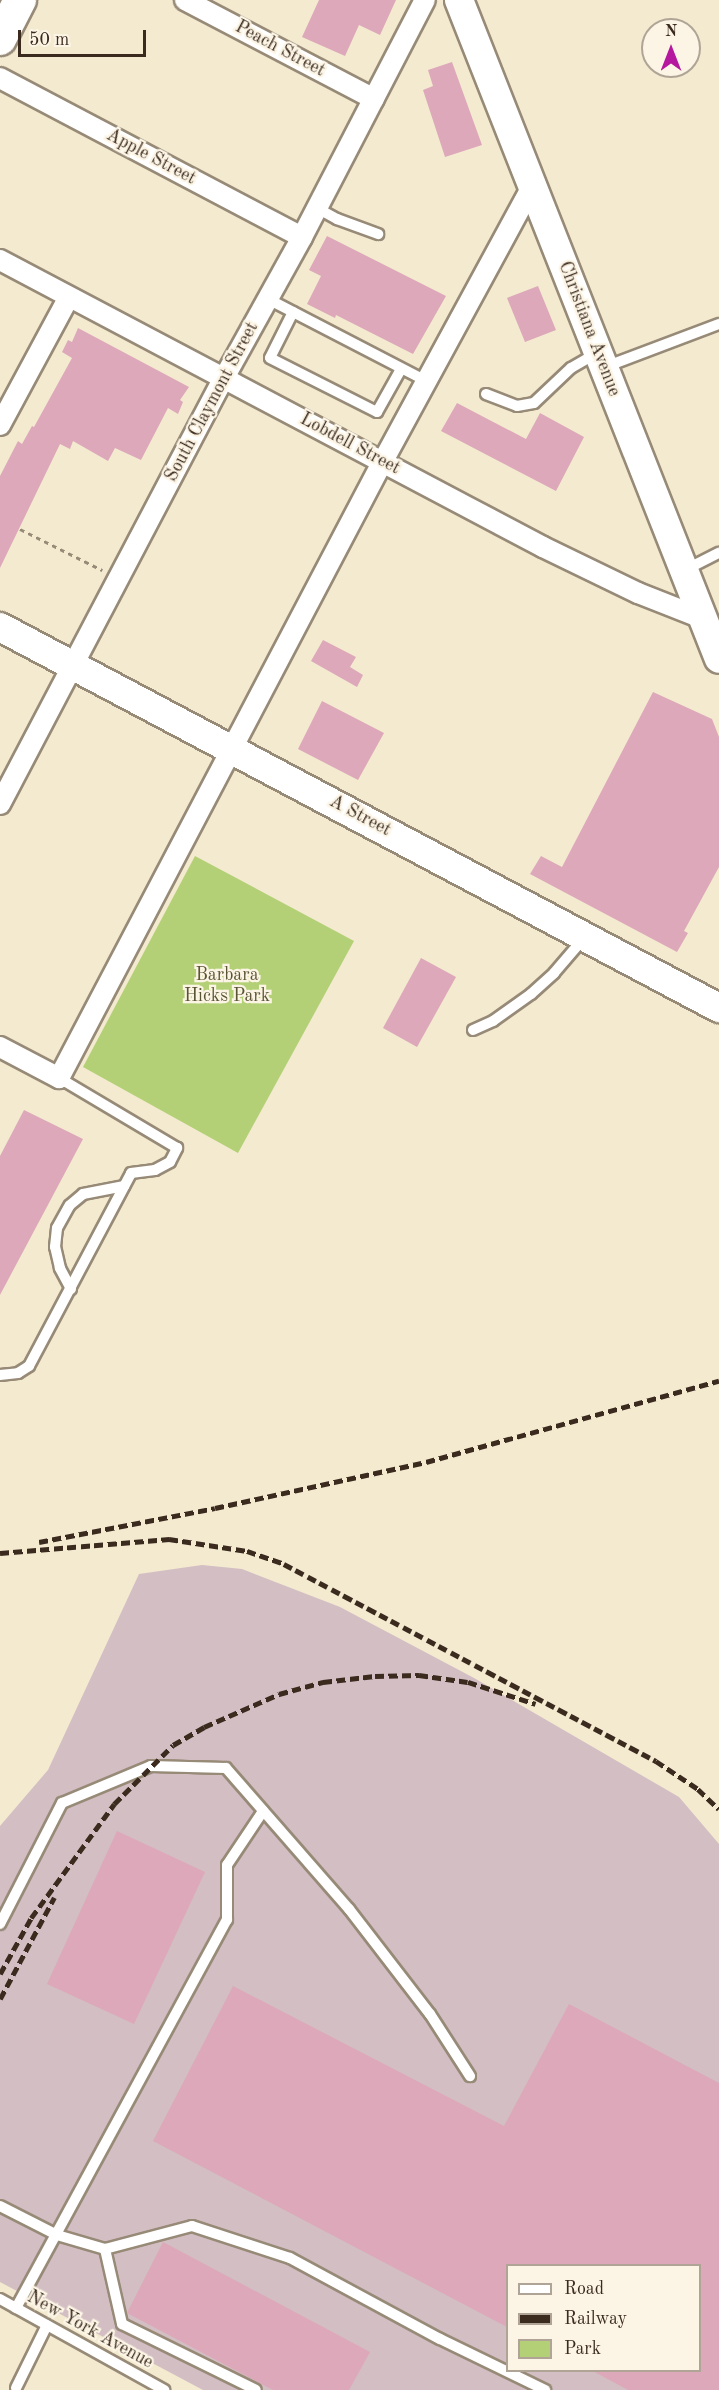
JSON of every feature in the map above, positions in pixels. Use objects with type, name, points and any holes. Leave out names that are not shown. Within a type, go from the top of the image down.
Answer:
[{"type":"main road","points":[[0,39],[20,0]]},
{"type":"street","name":"Peach Street","points":[[186,0],[374,99]]},
{"type":"street","name":"South Claymont Street","points":[[0,804],[224,378],[302,237],[425,0]]},
{"type":"street","name":"Christiana Avenue","points":[[459,0],[719,658]]},
{"type":"street","name":"Apple Street","points":[[0,78],[302,237]]},
{"type":"street","points":[[0,1047],[59,1078],[383,461],[532,185]]},
{"type":"street","name":"Lobdell Street","points":[[0,260],[589,570],[638,593],[704,619]]},
{"type":"street","points":[[0,425],[69,297]]},
{"type":"street","name":"A Street","points":[[0,627],[719,1008]]},
{"type":"lane","points":[[317,208],[337,219],[378,234]]},
{"type":"lane","points":[[268,298],[426,381]]},
{"type":"lane","points":[[293,312],[270,358],[377,412],[401,369]]},
{"type":"lane","points":[[486,394],[517,406],[534,403],[571,368],[719,324]]},
{"type":"lane","points":[[684,570],[719,553]]},
{"type":"lane","points":[[473,1030],[493,1021],[531,994],[554,973],[585,936]]},
{"type":"lane","points":[[0,1375],[18,1373],[29,1366],[131,1173],[155,1170],[170,1162],[177,1148],[59,1078]]},
{"type":"lane","points":[[71,1289],[60,1268],[55,1247],[57,1228],[70,1205],[83,1194],[124,1186]]},
{"type":"lane","points":[[0,1924],[62,1803],[151,1766],[226,1768],[349,1909],[430,2014],[470,2076]]},
{"type":"lane","points":[[16,2308],[227,1920],[227,1865],[263,1811]]},
{"type":"lane","points":[[0,2206],[57,2235],[105,2249],[192,2226],[290,2258],[440,2339],[506,2371]]},
{"type":"lane","points":[[105,2249],[122,2324],[256,2390]]},
{"type":"lane","name":"New York Avenue","points":[[0,2299],[164,2390]]},
{"type":"lane","points":[[18,2389],[47,2325]]},
{"type":"lane","points":[[508,2372],[545,2390]]},
{"type":"path","points":[[20,529],[102,570]]},
{"type":"shaded area","points":[[202,1565],[242,1569],[340,1607],[474,1678],[679,1797],[719,1844],[719,2390],[203,2390],[0,2282],[0,1826],[48,1770],[139,1574]]},
{"type":"green space","name":"Barbara Hicks Park","points":[[195,856],[354,941],[238,1153],[83,1067]]},
{"type":"building","points":[[319,0],[396,0],[380,35],[359,25],[345,56],[302,37]]},
{"type":"building","points":[[452,62],[482,145],[445,157],[423,90],[433,86],[428,70]]},
{"type":"building","points":[[327,236],[446,296],[413,354],[336,315],[335,318],[307,304],[321,276],[309,270]]},
{"type":"building","points":[[538,286],[556,330],[525,342],[507,298]]},
{"type":"building","points":[[78,328],[189,387],[180,400],[183,402],[178,414],[168,408],[141,460],[115,448],[108,461],[73,441],[70,449],[60,444],[0,568],[0,476],[18,441],[22,444],[32,426],[34,427],[72,358],[62,352],[68,340],[72,342]]},
{"type":"building","points":[[457,403],[526,439],[540,413],[584,437],[556,491],[441,431]]},
{"type":"building","points":[[323,640],[356,657],[350,667],[363,675],[357,687],[311,661]]},
{"type":"building","points":[[653,692],[712,719],[719,737],[719,867],[684,931],[688,933],[677,952],[530,874],[541,856],[562,867]]},
{"type":"building","points":[[322,701],[384,733],[358,780],[298,749]]},
{"type":"building","points":[[421,958],[456,977],[417,1047],[383,1028]]},
{"type":"building","points":[[24,1110],[83,1139],[0,1295],[0,1156]]},
{"type":"building","points":[[117,1831],[205,1872],[134,2024],[47,1984]]},
{"type":"building","points":[[233,1986],[504,2126],[569,2004],[719,2083],[719,2390],[628,2390],[595,2372],[701,2372],[701,2264],[506,2264],[506,2326],[153,2141]]},
{"type":"building","points":[[163,2242],[370,2352],[349,2390],[273,2390],[127,2313]]},
{"type":"railway","points":[[39,1542],[215,1508],[426,1462],[719,1381]]},
{"type":"railway","points":[[0,1553],[169,1539],[247,1551],[284,1564],[656,1761],[698,1789],[719,1809]]},
{"type":"railway","points":[[0,1974],[31,1918],[114,1804],[173,1745],[204,1727],[279,1694],[323,1682],[375,1676],[419,1675],[468,1682],[536,1704]]},
{"type":"railway","points":[[0,1999],[54,1898]]}]
